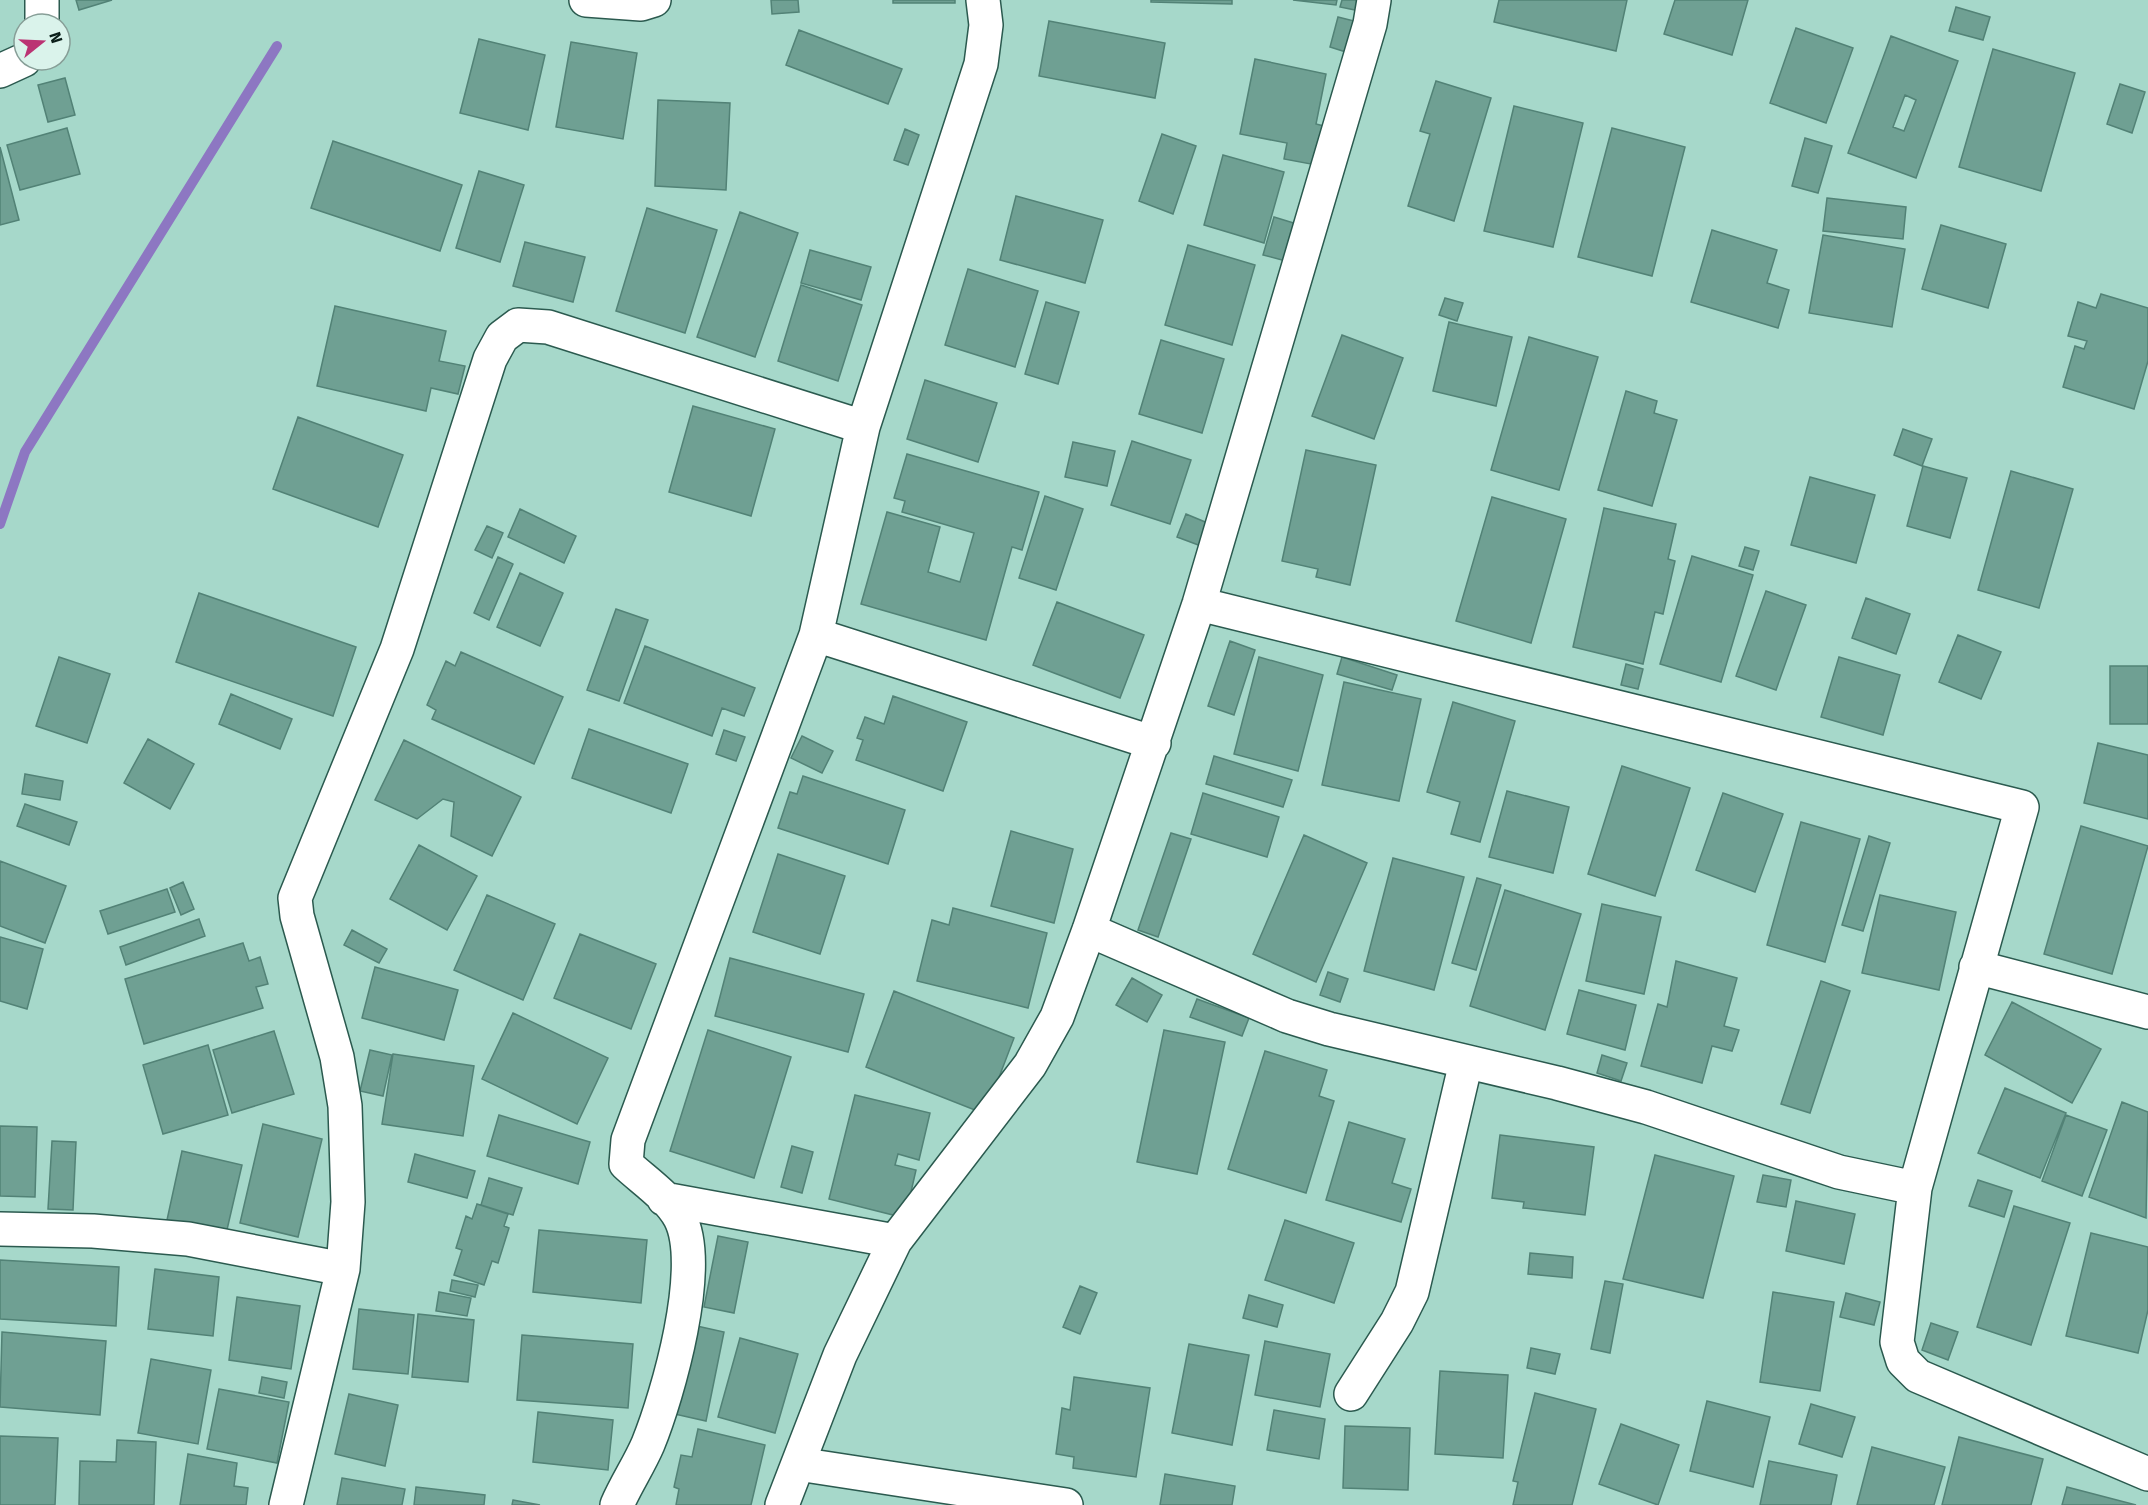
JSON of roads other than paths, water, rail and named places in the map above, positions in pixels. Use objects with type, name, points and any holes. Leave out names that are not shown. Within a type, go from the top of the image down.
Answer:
[{"type":"street","points":[[586,0],[641,4],[654,0]]},
{"type":"street","points":[[617,1505],[648,1444],[681,1339],[689,1259],[686,1231],[680,1216],[626,1164],[628,1140],[816,636],[863,428],[981,64],[986,25],[983,0]]},
{"type":"street","points":[[782,1505],[840,1355],[895,1241],[1030,1065],[1057,1017],[1154,743],[1199,604],[1370,24],[1374,0]]},
{"type":"street","points":[[286,1505],[343,1269],[348,1202],[345,1106],[337,1057],[297,916],[295,898],[397,649],[490,359],[502,337],[519,324],[548,327],[863,428]]},
{"type":"street","points":[[1199,604],[2022,807],[1915,1188],[1896,1342],[1903,1361],[1918,1376],[2148,1474]]},
{"type":"street","points":[[816,636],[1154,743]]},
{"type":"street","points":[[1089,930],[1287,1016],[1329,1029],[1635,1104],[1839,1172],[1915,1188]]},
{"type":"street","points":[[1977,967],[2148,1012]]},
{"type":"street","points":[[1351,1394],[1397,1322],[1412,1292],[1466,1062]]},
{"type":"street","points":[[664,1199],[895,1241]]},
{"type":"street","points":[[0,1229],[93,1231],[188,1239],[343,1269]]},
{"type":"street","points":[[798,1464],[1066,1505]]},
{"type":"waterway","points":[[0,524],[25,452],[277,46]]}]
